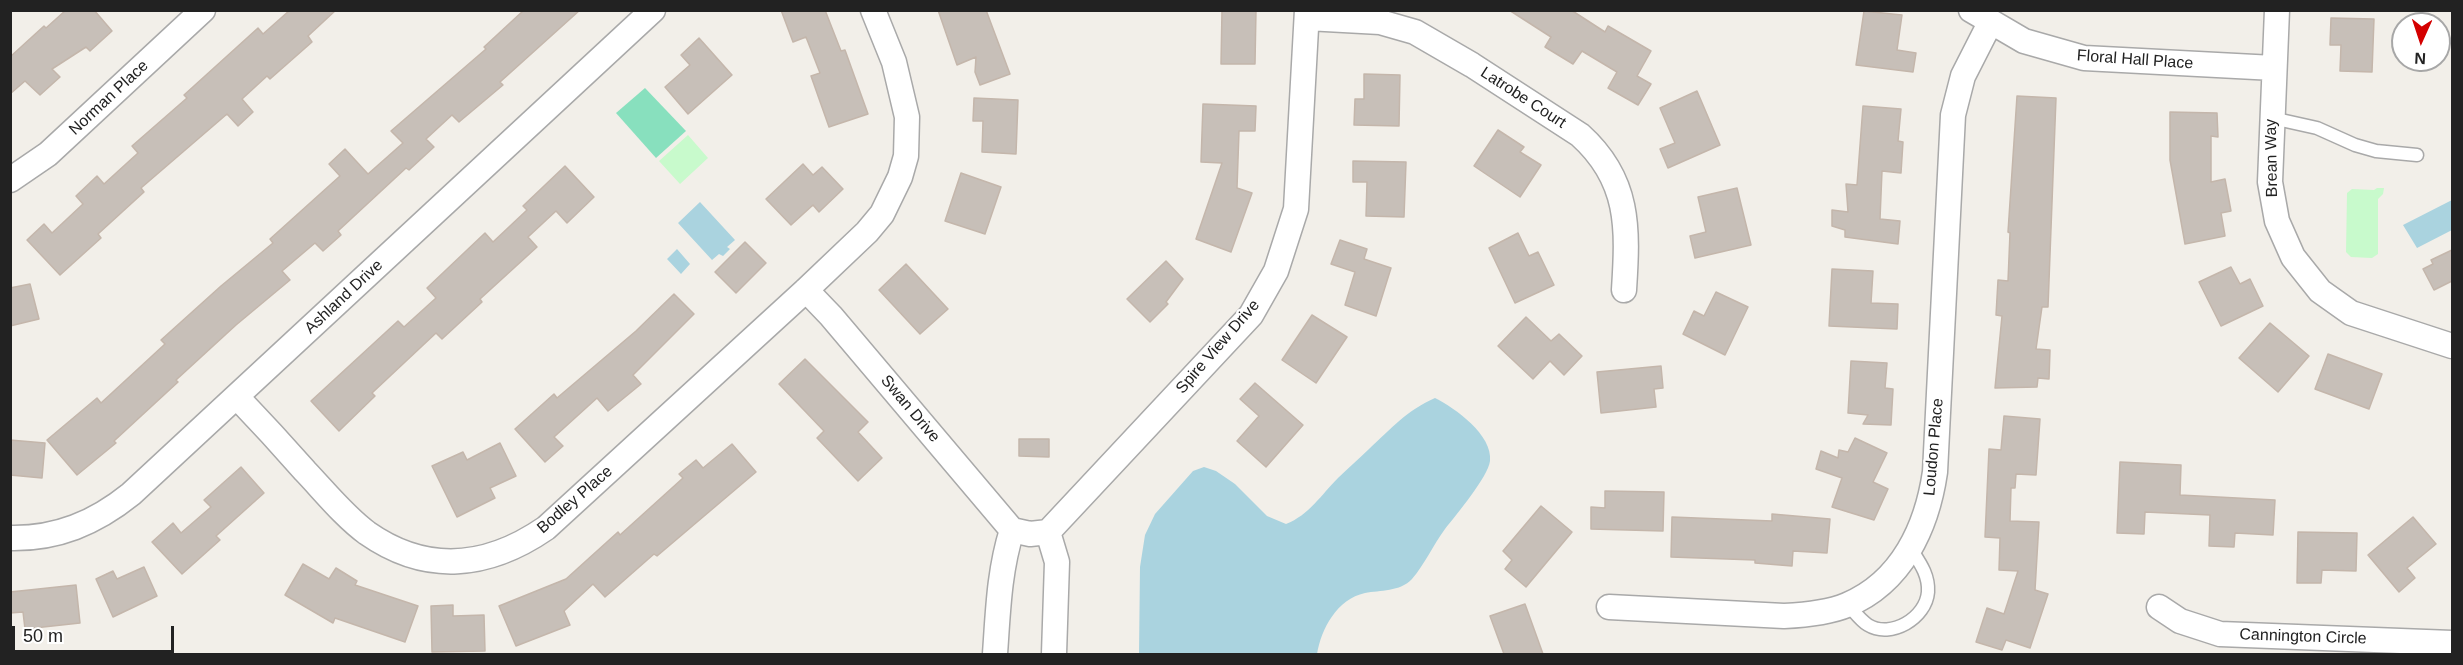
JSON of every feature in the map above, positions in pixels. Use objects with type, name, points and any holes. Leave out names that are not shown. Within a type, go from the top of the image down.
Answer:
[{"type":"street","name":"Norman Place","points":[[10,180],[48,153],[203,10]]},
{"type":"street","name":"Ashland Drive","points":[[10,538],[55,535],[101,516],[131,494],[652,10]]},
{"type":"street","name":"Bodley Place","points":[[237,396],[339,508],[384,543],[426,559],[475,560],[509,550],[546,528],[806,290],[867,232],[882,214],[900,177],[906,156],[907,117],[894,62],[873,10]]},
{"type":"street","name":"Brean Way","points":[[2277,10],[2270,154],[2272,201],[2284,240],[2305,275],[2320,291],[2351,313],[2452,346]]},
{"type":"street","name":"Latrobe Court","points":[[1307,14],[1380,22],[1415,32],[1580,135],[1591,145],[1610,170],[1623,202],[1626,237],[1624,290]]},
{"type":"street","name":"Spire View Drive","points":[[1048,532],[1251,315],[1269,287],[1282,257],[1296,209],[1307,14]]},
{"type":"street","name":"Floral Hall Place","points":[[1980,17],[2034,44],[2084,58],[2274,68]]},
{"type":"street","name":"Loudon Place","points":[[1609,608],[1805,615],[1848,605],[1887,577],[1911,549],[1926,517],[1935,472],[1953,115],[1980,17]]},
{"type":"street","name":"Swan Drive","points":[[806,290],[831,316],[1012,530]]},
{"type":"street","points":[[994,654],[1003,558],[1012,530],[1030,534],[1048,532],[1057,562],[1054,654]]},
{"type":"street","name":"Cannington Circle","points":[[2159,607],[2180,621],[2220,634],[2452,643]]},
{"type":"lane","points":[[2272,118],[2316,128],[2355,146],[2376,151],[2416,155]]},
{"type":"lane","points":[[1848,605],[1866,624],[1875,629],[1897,627],[1915,618],[1923,609],[1928,594],[1925,571],[1911,549]]},
{"type":"green space","points":[[645,88],[686,131],[656,158],[616,113]]},
{"type":"green space","points":[[688,135],[708,158],[680,184],[659,161]]},
{"type":"green space","points":[[2384,188],[2383,194],[2378,199],[2378,254],[2372,258],[2351,257],[2346,252],[2347,193],[2352,189],[2374,190]]},
{"type":"water","points":[[2452,200],[2452,230],[2417,248],[2403,225]]},
{"type":"water","points":[[700,202],[735,240],[727,247],[730,249],[723,256],[719,254],[712,260],[678,223]]},
{"type":"water","points":[[677,249],[690,264],[681,274],[667,259]]},
{"type":"water","points":[[1435,398],[1462,415],[1479,432],[1489,451],[1490,461],[1478,486],[1441,535],[1412,579],[1402,586],[1365,593],[1346,602],[1332,616],[1322,635],[1317,654],[1139,654],[1140,567],[1145,535],[1155,514],[1193,471],[1204,467],[1216,471],[1235,484],[1267,516],[1286,524],[1308,510],[1342,474],[1400,420]]},
{"type":"building","points":[[66,10],[94,10],[112,31],[90,51],[86,47],[52,69],[60,77],[40,95],[25,81],[10,94],[10,57],[44,26],[46,28]]},
{"type":"building","points":[[290,10],[336,10],[308,36],[312,42],[270,79],[267,76],[242,99],[253,112],[238,126],[227,114],[141,188],[144,192],[98,234],[101,238],[60,275],[27,240],[44,224],[52,233],[83,204],[76,196],[97,176],[104,184],[138,153],[132,146],[187,98],[184,95],[258,28],[263,34]]},
{"type":"building","points":[[524,10],[580,10],[500,82],[503,85],[459,122],[452,115],[426,139],[434,147],[409,170],[406,168],[338,231],[341,235],[323,251],[315,243],[282,271],[290,280],[236,325],[176,380],[178,382],[114,441],[116,443],[77,475],[47,440],[97,398],[101,403],[165,344],[161,340],[273,243],[270,239],[340,176],[329,164],[345,149],[368,174],[403,143],[391,131],[486,49],[484,47]]},
{"type":"building","points":[[781,10],[825,10],[841,51],[845,50],[868,114],[829,127],[811,76],[820,73],[806,37],[793,42]]},
{"type":"building","points":[[938,10],[986,10],[1010,74],[980,85],[975,72],[976,57],[957,65]]},
{"type":"building","points":[[1222,10],[1256,10],[1255,64],[1221,64]]},
{"type":"building","points":[[1509,10],[1571,10],[1605,32],[1608,26],[1651,51],[1637,76],[1651,84],[1638,105],[1608,88],[1617,72],[1582,51],[1573,64],[1545,47],[1551,37]]},
{"type":"building","points":[[1864,11],[1902,15],[1897,50],[1916,53],[1913,72],[1856,65]]},
{"type":"building","points":[[2331,18],[2374,19],[2372,72],[2340,71],[2341,45],[2330,45]]},
{"type":"building","points":[[699,38],[732,75],[688,114],[665,87],[690,65],[681,55]]},
{"type":"building","points":[[1364,74],[1400,75],[1399,126],[1354,125],[1355,99],[1364,99]]},
{"type":"building","points":[[1697,91],[1720,145],[1668,168],[1660,149],[1675,143],[1660,108]]},
{"type":"building","points":[[2017,96],[2056,98],[2048,307],[2042,307],[2036,349],[2050,350],[2049,379],[2038,378],[2037,387],[1995,388],[2002,316],[1996,315],[1998,280],[2008,281],[2010,233],[2008,232]]},
{"type":"building","points":[[974,98],[1018,100],[1016,154],[982,152],[983,121],[973,121]]},
{"type":"building","points":[[1203,104],[1256,106],[1255,131],[1239,131],[1237,188],[1252,193],[1231,252],[1196,239],[1222,163],[1201,162]]},
{"type":"building","points":[[1863,106],[1901,109],[1898,141],[1903,142],[1901,173],[1882,171],[1880,219],[1900,221],[1898,244],[1845,237],[1845,230],[1832,226],[1832,210],[1848,212],[1846,184],[1857,185]]},
{"type":"building","points":[[2170,112],[2217,113],[2218,137],[2211,136],[2211,182],[2225,179],[2231,211],[2221,213],[2225,236],[2185,244],[2170,160]]},
{"type":"building","points":[[1498,130],[1524,147],[1520,152],[1541,165],[1520,197],[1474,166]]},
{"type":"building","points":[[1353,161],[1406,162],[1404,217],[1366,216],[1367,182],[1353,182]]},
{"type":"building","points":[[803,164],[813,175],[822,167],[843,189],[819,212],[813,205],[791,225],[766,199]]},
{"type":"building","points":[[565,166],[594,197],[567,223],[556,211],[528,237],[537,247],[480,299],[482,302],[442,339],[436,333],[372,393],[375,396],[339,431],[311,401],[398,321],[404,327],[436,298],[427,288],[485,233],[493,242],[527,210],[523,206]]},
{"type":"building","points":[[961,173],[1001,187],[985,234],[945,221]]},
{"type":"building","points":[[1737,188],[1751,245],[1695,258],[1690,236],[1706,232],[1698,197]]},
{"type":"building","points":[[1518,233],[1529,256],[1538,252],[1554,285],[1515,303],[1489,248]]},
{"type":"building","points":[[1340,240],[1367,249],[1364,259],[1391,268],[1376,316],[1345,305],[1355,272],[1331,264]]},
{"type":"building","points":[[745,242],[766,263],[736,293],[715,272]]},
{"type":"building","points":[[2452,250],[2452,281],[2434,290],[2423,269],[2433,264],[2431,260]]},
{"type":"building","points":[[1166,261],[1183,279],[1166,302],[1168,304],[1150,322],[1127,299]]},
{"type":"building","points":[[906,264],[948,309],[920,334],[879,290]]},
{"type":"building","points":[[2231,267],[2240,284],[2250,279],[2263,306],[2221,326],[2199,282]]},
{"type":"building","points":[[1832,269],[1873,271],[1871,303],[1898,304],[1897,329],[1829,326]]},
{"type":"building","points":[[30,284],[39,319],[10,326],[10,288]]},
{"type":"building","points":[[1716,292],[1748,307],[1725,355],[1683,334],[1694,311],[1704,316]]},
{"type":"building","points":[[674,294],[694,314],[633,375],[641,384],[608,411],[597,398],[554,437],[563,446],[545,462],[515,429],[554,394],[557,398],[636,331]]},
{"type":"building","points":[[1312,315],[1347,337],[1316,383],[1282,360]]},
{"type":"building","points":[[1526,317],[1551,341],[1559,334],[1582,356],[1564,375],[1550,361],[1533,379],[1498,346]]},
{"type":"building","points":[[2270,323],[2309,356],[2278,392],[2239,358]]},
{"type":"building","points":[[2328,354],[2382,374],[2369,409],[2315,389]]},
{"type":"building","points":[[805,359],[868,422],[858,432],[882,458],[858,481],[817,438],[824,431],[779,384]]},
{"type":"building","points":[[1851,361],[1887,363],[1885,388],[1893,389],[1891,425],[1863,424],[1868,415],[1848,413]]},
{"type":"building","points":[[1661,366],[1663,388],[1654,389],[1656,407],[1601,413],[1597,372]]},
{"type":"building","points":[[1255,383],[1303,425],[1266,467],[1237,441],[1259,416],[1240,399]]},
{"type":"building","points":[[2004,416],[2040,419],[2036,475],[2016,474],[2015,488],[2011,488],[2010,521],[2039,522],[2035,590],[2048,594],[2030,648],[2006,640],[2002,650],[1976,642],[1987,608],[2004,614],[2018,571],[1999,570],[2000,538],[1985,537],[1989,449],[2001,450]]},
{"type":"building","points":[[1855,438],[1887,453],[1873,482],[1888,489],[1874,520],[1832,507],[1842,478],[1816,469],[1821,451],[1838,458],[1839,450],[1848,452]]},
{"type":"building","points":[[1019,439],[1049,439],[1049,457],[1019,456]]},
{"type":"building","points":[[10,440],[45,443],[42,478],[10,475]]},
{"type":"building","points":[[500,443],[516,476],[490,488],[495,498],[457,517],[432,466],[463,452],[467,460]]},
{"type":"building","points":[[732,444],[756,472],[657,556],[654,554],[605,597],[593,584],[564,611],[570,625],[516,646],[499,606],[566,579],[618,532],[620,535],[683,478],[679,474],[696,460],[703,468]]},
{"type":"building","points":[[2120,462],[2181,465],[2180,495],[2275,500],[2273,535],[2235,533],[2234,547],[2209,546],[2210,515],[2145,512],[2144,534],[2117,533]]},
{"type":"building","points":[[241,467],[264,493],[216,536],[220,540],[182,574],[152,542],[173,523],[181,533],[211,507],[204,500]]},
{"type":"building","points":[[1605,491],[1664,492],[1663,531],[1591,529],[1591,507],[1605,508]]},
{"type":"building","points":[[1541,506],[1572,532],[1526,587],[1505,569],[1512,560],[1503,551]]},
{"type":"building","points":[[1772,514],[1830,519],[1827,553],[1793,551],[1792,566],[1755,563],[1755,560],[1671,557],[1672,517],[1772,521]]},
{"type":"building","points":[[2413,517],[2436,544],[2407,568],[2415,578],[2399,592],[2368,555]]},
{"type":"building","points":[[2298,532],[2357,533],[2356,571],[2322,570],[2321,583],[2297,583]]},
{"type":"building","points":[[303,564],[329,579],[336,568],[357,581],[355,585],[418,606],[405,642],[335,618],[333,623],[285,595]]},
{"type":"building","points":[[144,567],[157,596],[113,617],[96,579],[113,571],[117,579]]},
{"type":"building","points":[[76,585],[80,623],[25,629],[23,612],[10,613],[10,592]]},
{"type":"building","points":[[1525,604],[1543,654],[1504,654],[1490,616]]},
{"type":"building","points":[[453,605],[453,616],[484,615],[485,651],[432,652],[431,606]]}]
